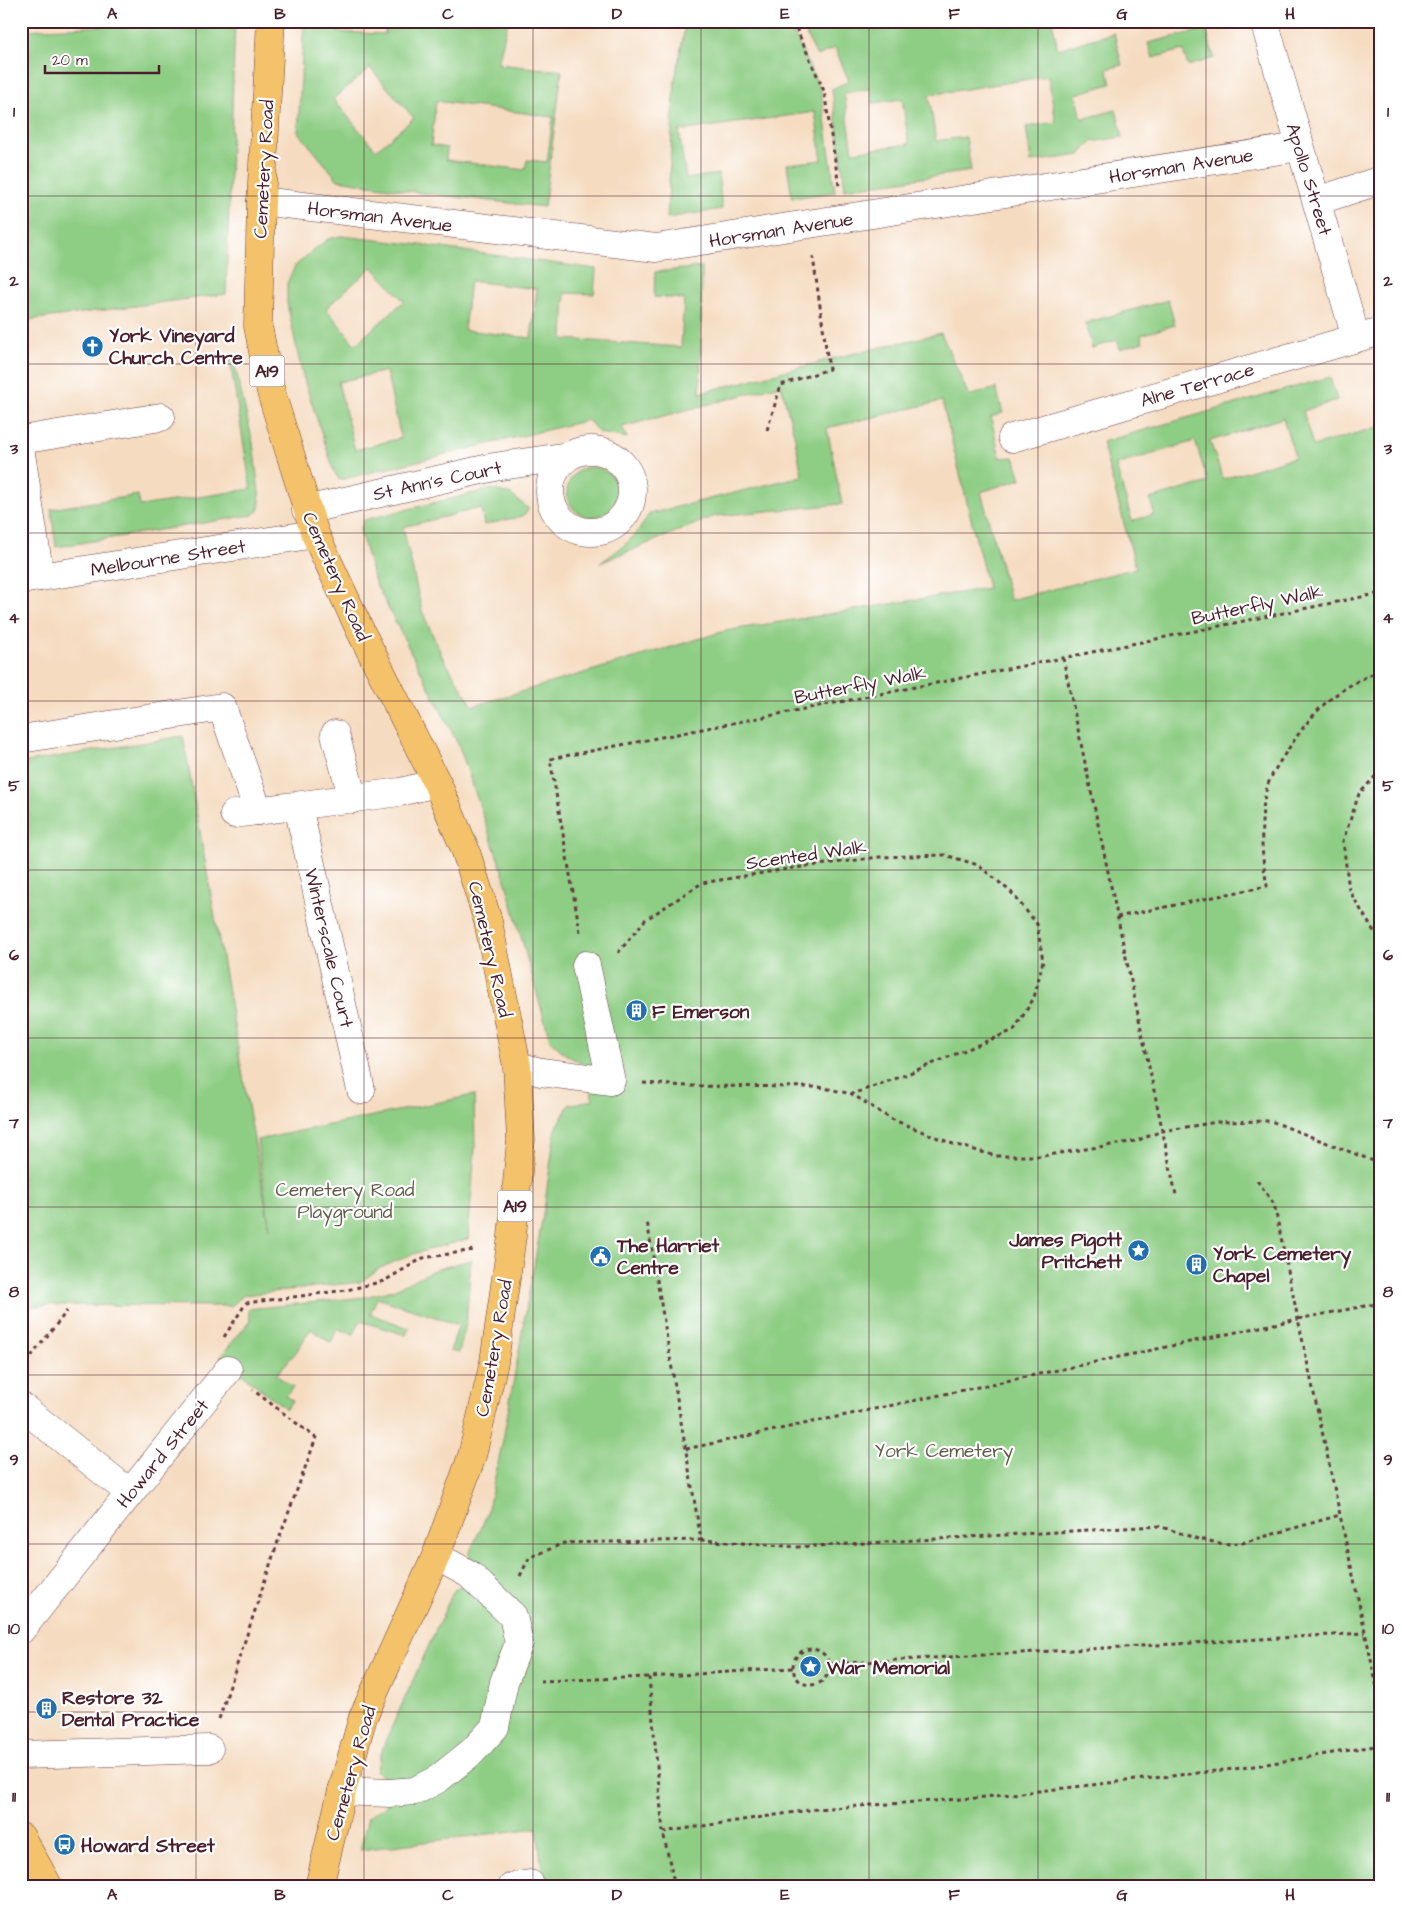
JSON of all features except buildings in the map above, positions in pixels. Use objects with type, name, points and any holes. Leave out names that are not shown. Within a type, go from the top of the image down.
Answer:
[{"type":"main road","name":"Cemetery Road","points":[[271,21],[261,201],[258,326],[271,392],[311,522],[361,632],[437,783],[465,849],[488,921],[517,1066],[520,1140],[512,1236],[494,1362],[472,1456],[436,1556],[363,1718],[342,1791],[319,1887]]},
{"type":"main road","points":[[21,1837],[49,1887]]},
{"type":"street","name":"Apollo Street","points":[[1264,21],[1317,201],[1368,334]]},
{"type":"street","name":"Horsman Avenue","points":[[261,201],[656,248],[1300,147]]},
{"type":"street","points":[[1317,201],[1381,180]]},
{"type":"street","name":"Alne Terrace","points":[[1012,438],[1368,334]]},
{"type":"street","points":[[21,440],[161,417]]},
{"type":"street","points":[[21,454],[31,579]]},
{"type":"street","name":"St Ann's Court","points":[[311,522],[494,467],[569,456]]},
{"type":"street","name":"Melbourne Street","points":[[31,579],[311,522]]},
{"type":"street","points":[[21,739],[222,707],[246,812],[400,792],[437,783]]},
{"type":"street","points":[[335,734],[352,799]]},
{"type":"street","name":"Winterscale Court","points":[[298,806],[361,1090]]},
{"type":"street","points":[[517,1066],[541,1072],[611,1081],[588,971]]},
{"type":"street","name":"Howard Street","points":[[21,1630],[228,1370]]},
{"type":"street","points":[[21,1406],[130,1493]]},
{"type":"street","points":[[342,1791],[415,1792],[438,1779],[473,1751],[494,1726],[504,1682],[519,1643],[513,1616],[469,1574],[436,1556]]},
{"type":"street","points":[[21,1755],[209,1749]]},
{"type":"path","points":[[794,21],[824,91],[844,219]]},
{"type":"path","points":[[767,430],[781,385],[829,369],[813,253],[805,225]]},
{"type":"path","name":"Butterfly Walk","points":[[588,971],[550,759],[1381,593]]},
{"type":"path","points":[[1063,658],[1176,1195]]},
{"type":"path","points":[[1117,917],[1267,886],[1261,852],[1262,818],[1268,786],[1302,728],[1324,703],[1352,683],[1381,670]]},
{"type":"path","points":[[1381,770],[1359,794],[1343,841],[1349,890],[1373,930],[1381,936]]},
{"type":"path","name":"Scented Walk","points":[[588,971],[596,974],[616,955],[645,920],[702,884],[786,869],[880,857],[945,855],[978,865],[1011,892],[1037,924],[1043,961],[1034,998],[1014,1030],[900,1077],[852,1094]]},
{"type":"path","points":[[611,1081],[687,1086],[819,1087],[852,1094],[891,1119],[953,1144],[996,1156],[1042,1156],[1136,1141],[1162,1131],[1217,1122],[1271,1121],[1381,1164]]},
{"type":"path","points":[[1256,1179],[1274,1204],[1381,1706]]},
{"type":"path","points":[[647,1221],[701,1540]]},
{"type":"path","points":[[209,1749],[276,1547],[316,1438],[228,1370],[213,1353],[246,1303],[347,1290],[384,1280],[423,1258],[474,1250],[476,1234],[512,1236]]},
{"type":"path","points":[[686,1449],[1381,1303]]},
{"type":"path","points":[[21,1369],[67,1311]]},
{"type":"path","points":[[513,1616],[518,1580],[529,1558],[564,1543],[701,1540],[798,1547],[1159,1526],[1198,1539],[1224,1544],[1242,1543],[1340,1515]]},
{"type":"path","points":[[829,1664],[1365,1633]]},
{"type":"path","points":[[808,1650],[817,1650],[822,1653],[829,1664],[827,1676],[815,1685],[803,1683],[795,1674],[794,1668],[797,1656],[808,1650]]},
{"type":"path","points":[[504,1682],[649,1677],[794,1668]]},
{"type":"path","points":[[649,1677],[663,1832],[674,1887]]},
{"type":"path","points":[[663,1832],[816,1810],[976,1798],[1242,1768],[1381,1745]]},
{"type":"green space","points":[[235,21],[226,294],[21,321],[21,30]]},
{"type":"green space","points":[[304,21],[337,21],[337,32],[385,34],[386,21],[508,21],[498,64],[562,71],[544,207],[421,193],[338,180],[298,132]],"holes":[[[370,68],[414,118],[376,150],[333,99]],[[436,101],[553,117],[547,162],[527,160],[525,170],[446,160],[447,148],[431,145]]]},
{"type":"green space","points":[[686,21],[788,21],[821,91],[835,192],[792,198],[787,164],[822,160],[815,112],[679,131],[686,179],[718,174],[722,209],[667,218],[675,80]]},
{"type":"green space","points":[[799,21],[896,21],[897,26],[918,21],[1052,21],[1058,49],[1114,33],[1122,65],[1107,69],[1111,84],[1076,94],[1082,119],[1116,110],[1123,137],[1091,142],[1080,155],[1031,162],[1026,127],[1056,122],[1048,76],[929,95],[936,141],[966,137],[971,171],[845,189],[832,89],[849,81],[835,48],[817,56]],"holes":[[[871,89],[873,103],[902,99],[909,144],[853,152],[844,93]]]},
{"type":"green space","points":[[1206,29],[1214,58],[1188,66],[1183,50],[1153,58],[1148,43]]},
{"type":"green space","name":"York Cemetery","points":[[341,236],[596,269],[594,294],[565,293],[563,339],[681,347],[684,299],[654,297],[655,272],[702,267],[700,393],[941,333],[969,396],[996,388],[1003,413],[991,417],[1000,458],[1014,457],[1021,479],[981,492],[1010,600],[1136,568],[1102,442],[1330,377],[1337,400],[1303,411],[1313,446],[1381,426],[1381,1887],[544,1887],[537,1828],[360,1850],[368,1817],[388,1804],[389,1784],[376,1771],[384,1744],[454,1590],[467,1582],[473,1567],[469,1554],[487,1514],[503,1440],[545,1203],[555,1130],[569,1105],[593,1100],[586,1066],[565,1054],[550,1040],[504,876],[459,746],[375,582],[360,531],[364,520],[491,489],[510,494],[529,509],[523,516],[484,525],[481,508],[403,527],[422,611],[442,656],[473,706],[725,631],[988,588],[942,401],[827,428],[842,504],[715,516],[600,563],[628,542],[639,530],[649,514],[802,476],[795,438],[781,385],[622,427],[627,438],[599,433],[588,420],[339,480],[334,471],[302,373],[287,303],[287,283],[295,266],[328,239]],"holes":[[[372,267],[404,301],[355,345],[326,308]],[[470,281],[537,289],[531,338],[464,330]],[[386,371],[401,438],[355,450],[338,382]],[[1283,418],[1295,457],[1223,479],[1210,441]],[[1195,441],[1208,482],[1150,499],[1154,514],[1132,521],[1116,465]]]},
{"type":"green space","points":[[1168,300],[1175,325],[1141,335],[1143,342],[1120,349],[1117,340],[1092,348],[1085,323]]},
{"type":"green space","points":[[232,354],[253,443],[260,501],[259,510],[252,515],[56,547],[51,509],[138,495],[140,506],[251,489],[229,355]]},
{"type":"green space","points":[[587,467],[597,467],[610,474],[617,487],[617,497],[610,510],[597,517],[587,517],[578,513],[571,506],[567,497],[567,487],[571,478],[578,471]]},
{"type":"green space","name":"Cemetery Road Playground","points":[[183,736],[270,1230],[257,1140],[474,1095],[475,1148],[468,1239],[413,1254],[380,1268],[360,1282],[244,1295],[231,1306],[46,1305],[21,1307],[21,763]]},
{"type":"green space","points":[[471,1260],[466,1323],[459,1353],[450,1351],[459,1325],[377,1298],[370,1314],[409,1328],[406,1335],[360,1321],[354,1334],[337,1329],[331,1343],[311,1329],[296,1352],[276,1375],[293,1387],[286,1396],[293,1400],[286,1409],[220,1357],[250,1321],[248,1309],[365,1297],[393,1290],[434,1270]]},
{"type":"place","name":"York Vineyard Church Centre","points":[[93,346]]},
{"type":"place","name":"F Emerson","points":[[636,1011]]},
{"type":"place","name":"James Pigott Pritchett","points":[[1138,1250]]},
{"type":"place","name":"The Harriet Centre","points":[[601,1256]]},
{"type":"place","name":"York Cemetery Chapel","points":[[1197,1264]]},
{"type":"place","name":"War Memorial","points":[[811,1667]]},
{"type":"place","name":"Restore 32 Dental Practice","points":[[46,1708]]},
{"type":"place","name":"Howard Street","points":[[65,1845]]}]
